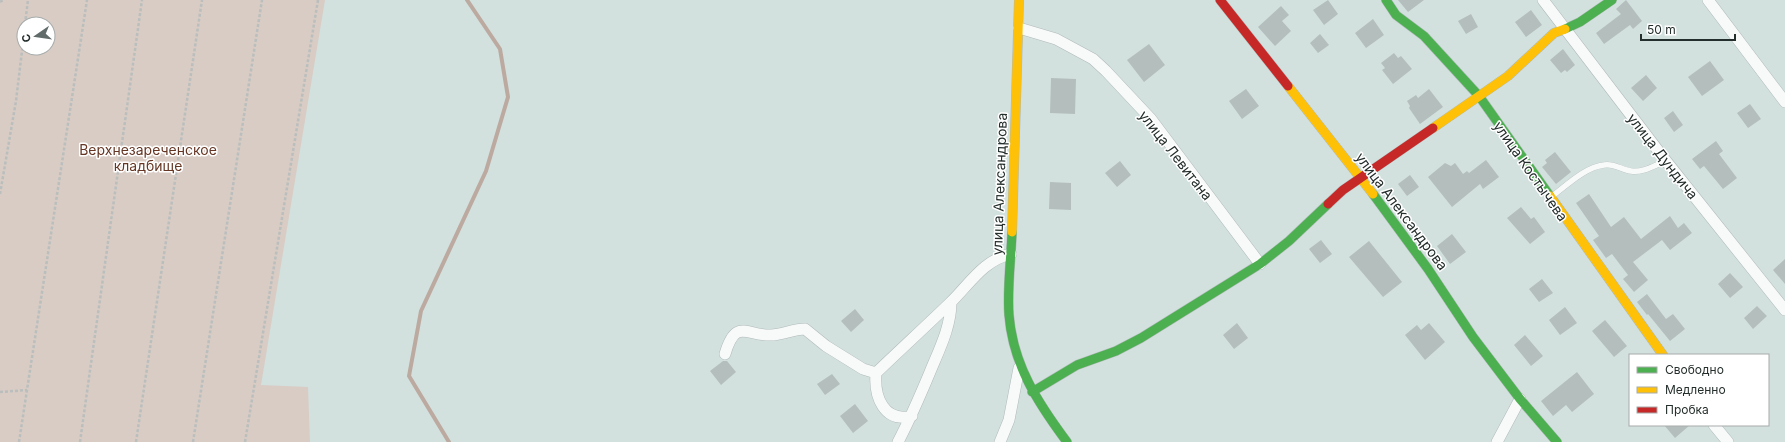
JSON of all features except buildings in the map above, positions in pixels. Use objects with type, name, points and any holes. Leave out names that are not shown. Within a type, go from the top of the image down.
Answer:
[{"type":"street","name":"улица Александрова","points":[[1020,0],[1009,314],[1012,340],[1019,368],[1032,392],[1067,442]]},
{"type":"street","name":"улица Александрова","points":[[1220,0],[1361,178],[1428,269],[1473,337],[1520,399],[1557,442]]},
{"type":"street","name":"улица Костычева","points":[[1386,0],[1396,15],[1424,36],[1478,96],[1662,354]]},
{"type":"street","name":"улица Дундича","points":[[1543,0],[1666,161],[1785,310]]},
{"type":"street","points":[[1032,392],[1078,365],[1116,351],[1141,338],[1260,264],[1314,219],[1333,198],[1508,76],[1554,33],[1580,22],[1612,0]]},
{"type":"street","points":[[1708,0],[1785,102]]},
{"type":"street","name":"улица Левитана","points":[[1018,28],[1056,39],[1093,59],[1106,71],[1151,119],[1260,264]]},
{"type":"street","points":[[912,416],[896,417],[886,411],[879,400],[875,382],[876,373],[951,302],[984,267],[994,260],[1010,254]]},
{"type":"street","points":[[898,442],[912,416],[945,336],[950,318],[951,302]]},
{"type":"street","points":[[725,354],[730,338],[736,333],[744,330],[769,336],[805,329],[826,346],[863,369],[876,373]]},
{"type":"street","points":[[1000,442],[1009,420],[1019,368]]},
{"type":"street","points":[[1497,442],[1520,399]]},
{"type":"street","points":[[1715,426],[1728,442]]},
{"type":"lane","points":[[1550,198],[1588,170],[1604,165],[1614,165],[1630,171],[1639,171],[1666,161]]},
{"type":"path","points":[[26,16],[28,0]]},
{"type":"path","points":[[19,442],[87,0]]},
{"type":"path","points":[[80,442],[142,0]]},
{"type":"path","points":[[136,442],[202,0]]},
{"type":"path","points":[[193,442],[262,0]]},
{"type":"path","points":[[245,442],[318,0]]},
{"type":"path","points":[[0,194],[16,101],[21,56]]},
{"type":"path","points":[[0,392],[27,390]]},
{"type":"green space","name":"Верхнезареченское кладбище","points":[[0,0],[325,0],[261,385],[308,387],[310,442],[0,442]]},
{"type":"waterway","points":[[449,442],[409,376],[421,311],[486,171],[508,97],[500,49],[467,0]]},
{"type":"traffic: fast","points":[[1386,0],[1396,15],[1424,36],[1479,96],[1550,196]]},
{"type":"traffic: fast","points":[[1565,29],[1580,22],[1612,0]]},
{"type":"traffic: fast","points":[[1373,194],[1428,269],[1473,337],[1520,399],[1557,442]]},
{"type":"traffic: fast","points":[[1032,392],[1077,365],[1116,351],[1141,338],[1260,264],[1289,241],[1328,204]]},
{"type":"traffic: fast","points":[[1012,232],[1009,285],[1009,315],[1011,333],[1021,367],[1029,383],[1046,413],[1067,442]]},
{"type":"traffic: slow","points":[[1012,232],[1019,0]]},
{"type":"traffic: slow","points":[[1433,128],[1508,76],[1554,33],[1565,29]]},
{"type":"traffic: slow","points":[[1288,86],[1373,194]]},
{"type":"traffic: slow","points":[[1550,196],[1662,354]]},
{"type":"traffic: jam","points":[[1220,0],[1288,86]]},
{"type":"traffic: jam","points":[[1328,204],[1343,190],[1433,128]]}]
